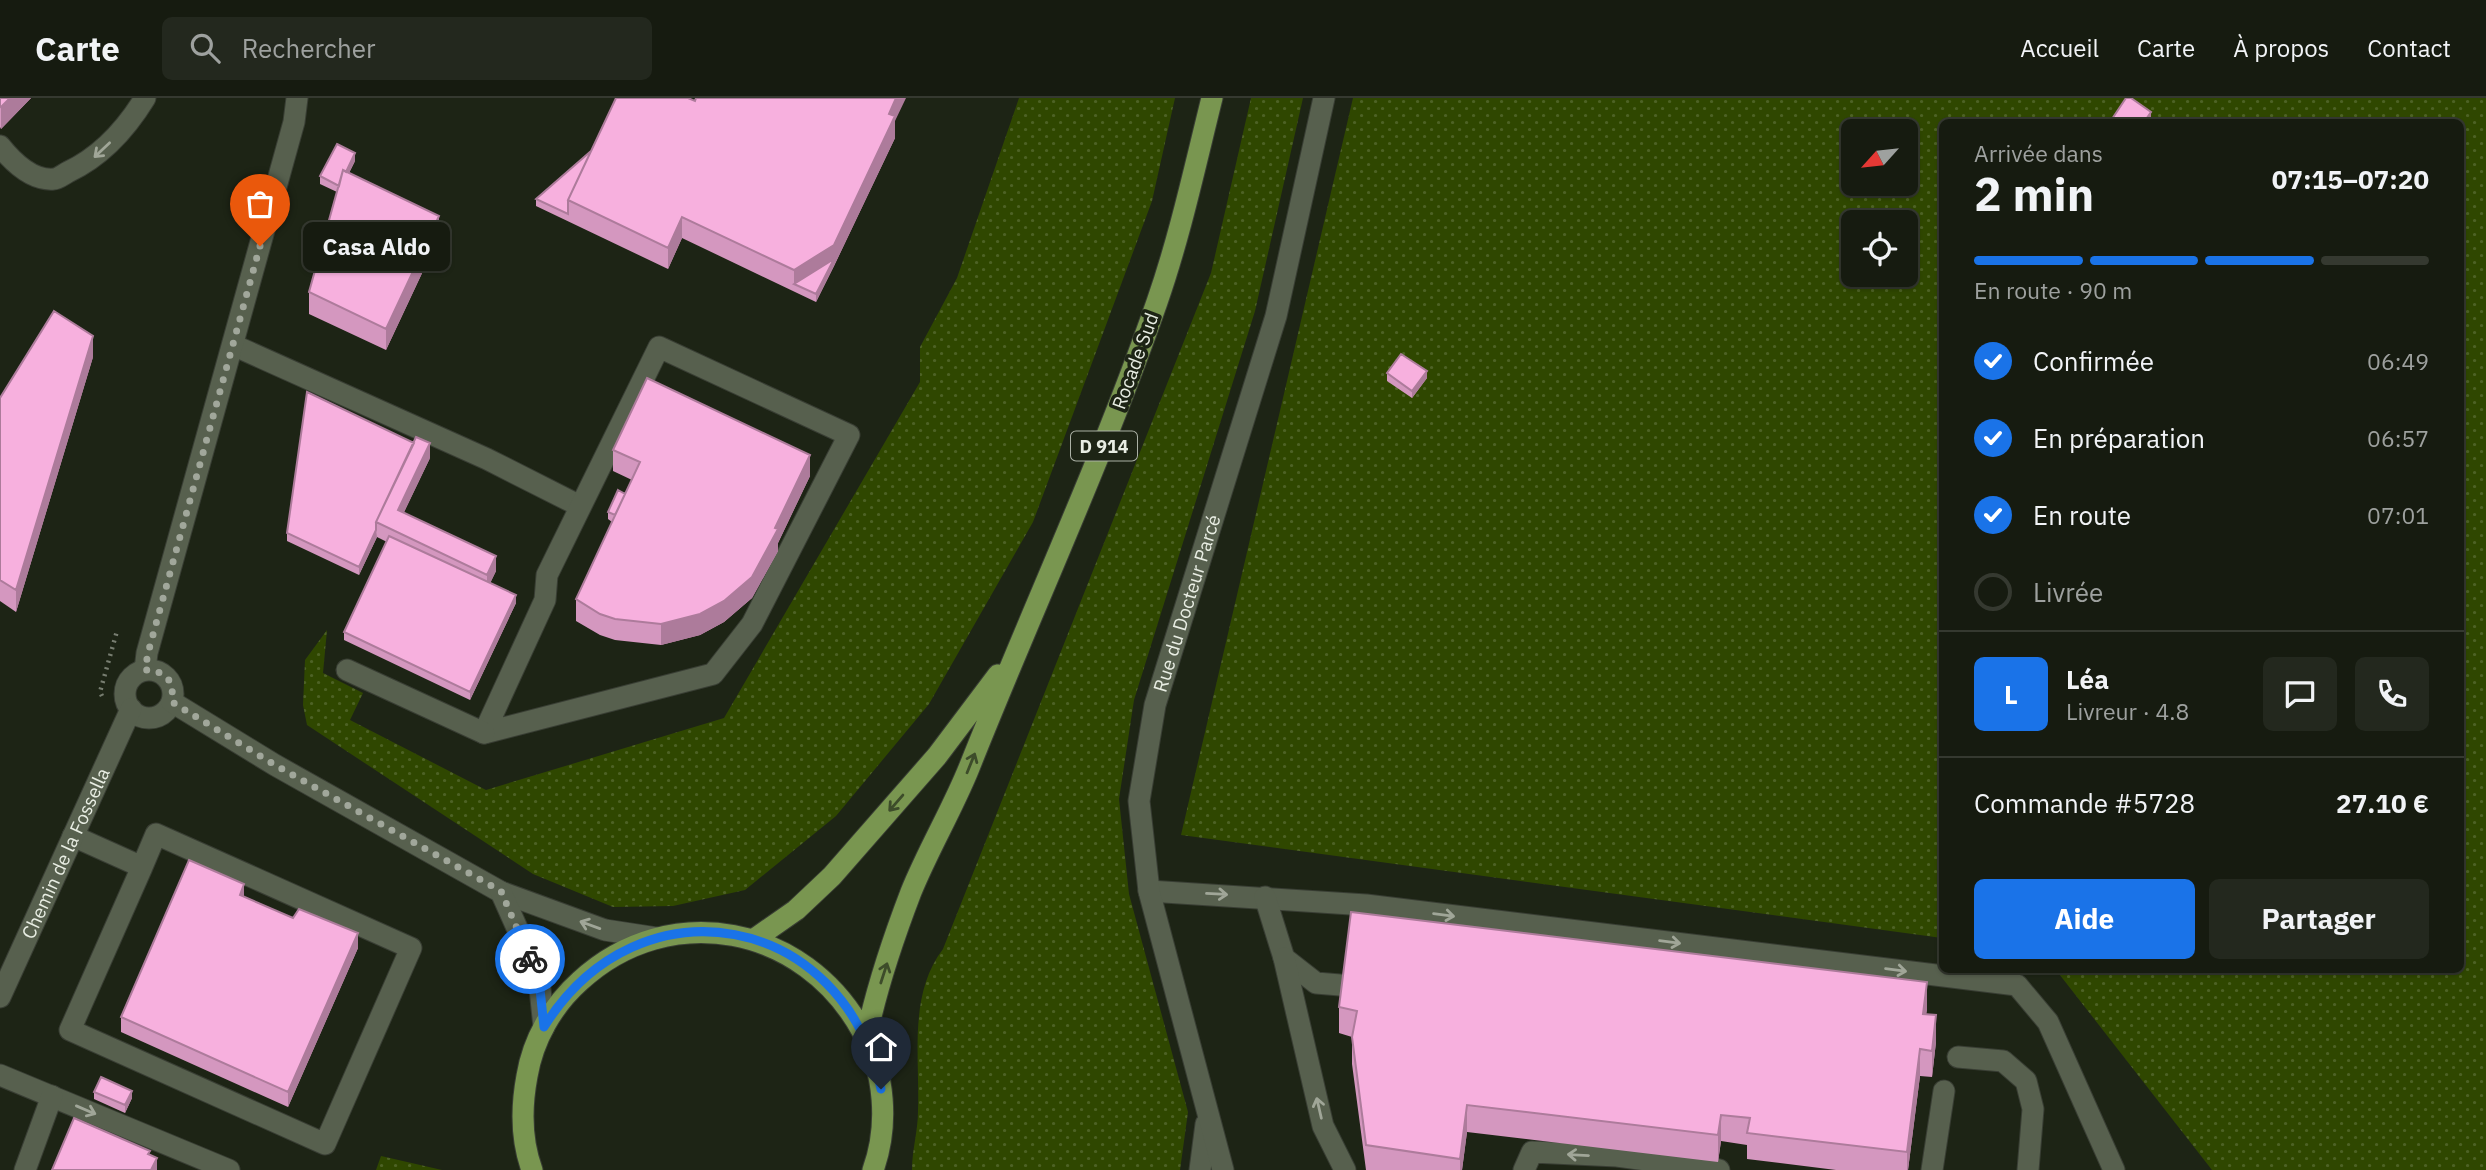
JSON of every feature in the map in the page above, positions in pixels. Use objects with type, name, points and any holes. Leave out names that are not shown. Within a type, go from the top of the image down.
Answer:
[{"type":"main road","name":"Rocade Sud","points":[[1014,653],[1097,465],[1157,300],[1178,232],[1212,98]]},
{"type":"main road","name":"D 914","points":[[752,940],[796,910],[832,876],[937,756],[1014,653]]},
{"type":"main road","name":"D 914","points":[[866,1039],[872,1009],[911,892],[967,772],[1014,653]]},
{"type":"main road","points":[[533,1170],[523,1130],[523,1096],[528,1068],[544,1027],[566,995],[589,972],[613,956],[657,938],[695,932],[730,934],[783,952],[814,971],[846,1004],[866,1039],[876,1065],[883,1107],[875,1169]]},
{"type":"street","points":[[0,146],[9,158],[29,173],[54,179],[88,163],[128,125],[145,98]]},
{"type":"street","points":[[145,670],[294,122],[297,98]]},
{"type":"street","name":"Rue du Docteur Parcé","points":[[1223,1170],[1149,891],[1139,800],[1155,705],[1276,316],[1324,98]]},
{"type":"street","points":[[233,345],[487,459],[580,506]]},
{"type":"street","points":[[347,670],[484,733],[713,674],[752,624],[849,435],[659,347],[547,575],[545,600],[484,733]]},
{"type":"street","points":[[145,670],[157,671],[167,678],[173,689],[172,702],[165,712],[154,718],[142,716],[131,709],[125,698],[127,686],[133,675],[145,670]]},
{"type":"street","points":[[172,702],[275,765],[501,891],[605,930],[657,938]]},
{"type":"street","name":"Chemin de la Fossella","points":[[0,997],[131,709]]},
{"type":"street","points":[[156,834],[411,948],[325,1144],[70,1030],[142,867],[156,834]]},
{"type":"street","points":[[73,836],[142,867]]},
{"type":"street","points":[[501,891],[533,964],[540,989],[544,1027]]},
{"type":"street","points":[[1149,891],[1366,905],[2017,985],[2048,1022],[2113,1169]]},
{"type":"street","points":[[1265,897],[1284,958],[1323,1126],[1345,1170]]},
{"type":"street","points":[[1284,958],[1316,983],[1340,985]]},
{"type":"street","points":[[1958,1057],[2003,1061],[2026,1081],[2033,1110],[2028,1170]]},
{"type":"street","points":[[0,1074],[229,1170]]},
{"type":"street","points":[[1932,1170],[1944,1091]]},
{"type":"street","points":[[25,1170],[52,1096]]},
{"type":"street","name":"Rue du Docteur Parcé","points":[[1200,1170],[1207,1115]]},
{"type":"street","points":[[1524,1170],[1532,1152],[1616,1163],[1710,1170]]},
{"type":"green space","points":[[1019,98],[1175,98],[1152,201],[1033,522],[929,704],[836,816],[745,890],[673,906],[613,907],[533,874],[307,725],[303,705],[305,660],[327,630],[323,673],[363,693],[350,720],[486,790],[724,718],[920,382],[920,347],[957,278]]},
{"type":"green space","points":[[1251,98],[1303,98],[1255,311],[1134,700],[1119,799],[1129,894],[1188,1112],[1180,1170],[912,1170],[918,1118],[918,1027],[925,986],[943,949],[1211,273]]},
{"type":"green space","points":[[1353,98],[2486,98],[2486,1170],[2212,1170],[2058,973],[2464,973],[2464,119],[1939,119],[1939,938],[1181,835]]},
{"type":"green space","points":[[381,1156],[442,1170],[376,1170]]},
{"type":"building","points":[[0,98],[10,98],[1,107]]},
{"type":"building","points":[[616,98],[688,98],[695,101],[696,98],[896,98],[889,114],[895,116],[834,245],[794,270],[682,217],[668,248],[568,200]]},
{"type":"building","points":[[2126,98],[2131,98],[2151,112],[2146,119],[2112,119]]},
{"type":"building","points":[[337,144],[355,153],[346,172],[343,170],[339,186],[320,176]]},
{"type":"building","points":[[591,151],[568,200],[568,214],[536,199]]},
{"type":"building","points":[[343,170],[439,216],[386,329],[309,292]]},
{"type":"building","points":[[834,259],[816,294],[794,284]]},
{"type":"building","points":[[54,311],[93,336],[16,590],[0,580],[0,398]]},
{"type":"building","points":[[1401,354],[1427,371],[1412,391],[1387,373]]},
{"type":"building","points":[[647,378],[810,455],[775,528],[778,529],[752,577],[724,601],[700,614],[661,624],[615,619],[600,614],[576,599],[640,462],[613,450]]},
{"type":"building","points":[[307,392],[414,443],[376,522],[376,530],[359,567],[287,533]]},
{"type":"building","points":[[416,437],[430,443],[398,510],[496,556],[487,575],[376,522]]},
{"type":"building","points":[[618,490],[625,494],[615,515],[608,512]]},
{"type":"building","points":[[389,536],[516,595],[470,692],[344,632]]},
{"type":"building","points":[[189,860],[244,884],[240,895],[293,918],[299,909],[358,933],[288,1092],[121,1017]]},
{"type":"building","points":[[1351,912],[1927,982],[1923,1014],[1936,1015],[1932,1051],[1920,1049],[1907,1152],[1747,1133],[1750,1118],[1721,1115],[1718,1135],[1467,1105],[1460,1159],[1366,1145],[1352,1037],[1357,1011],[1339,1007]]},
{"type":"building","points":[[101,1077],[132,1091],[125,1105],[94,1092]]},
{"type":"building","points":[[74,1118],[150,1151],[148,1154],[157,1158],[151,1170],[52,1170]]},
{"type":"way so far","points":[[260,246],[145,670],[157,671],[167,678],[173,689],[172,702],[275,765],[501,891],[530,959]]},
{"type":"place","name":"Casa Aldo","points":[[260,246]]},
{"type":"route","points":[[530,959],[540,989],[544,1027],[566,995],[589,972],[613,956],[657,938],[714,932],[774,947],[814,971],[846,1004],[866,1039],[876,1065],[881,1089]]}]
